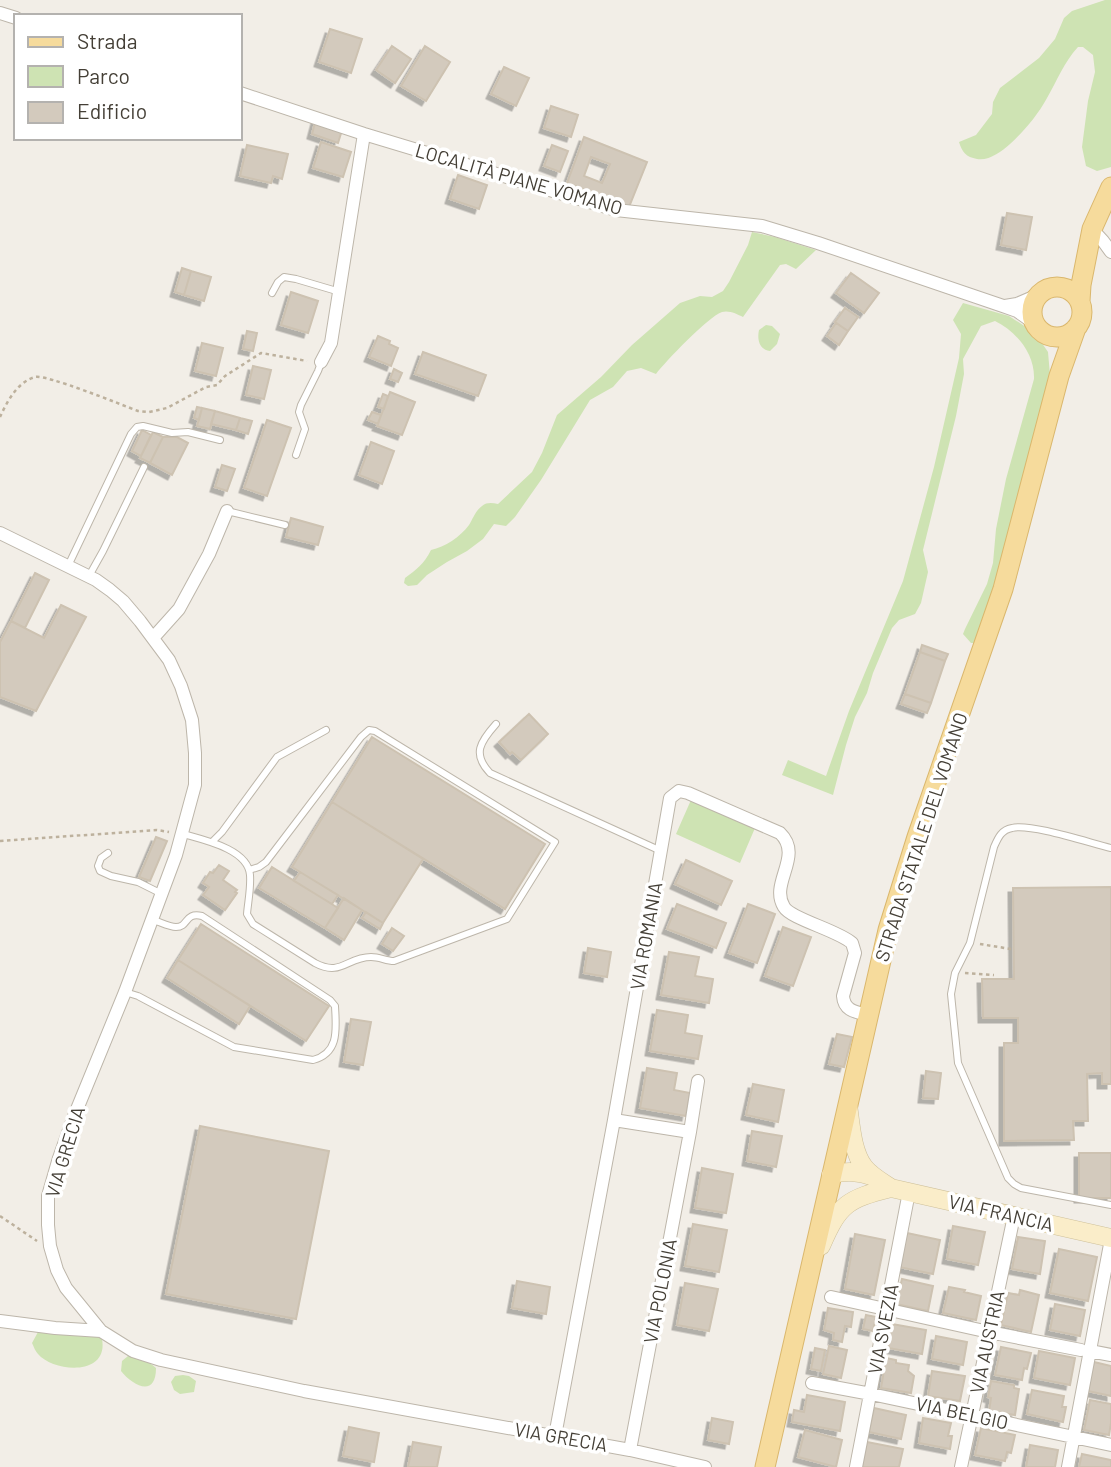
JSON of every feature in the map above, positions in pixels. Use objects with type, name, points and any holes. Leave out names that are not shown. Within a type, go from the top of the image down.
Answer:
[{"type":"main road","points":[[1038,328],[1057,337],[1076,328],[1082,316],[1080,301],[1092,229],[1111,187]]},
{"type":"main road","points":[[1060,287],[1070,281],[1085,264]]},
{"type":"main road","points":[[1059,376],[1057,358],[1038,328],[1032,308],[1038,295],[1052,287],[1072,292],[1080,301]]},
{"type":"main road","name":"STRADA STATALE DEL VOMANO","points":[[765,1467],[888,930],[1003,589],[1059,376],[1076,328]]},
{"type":"main road","name":"VIA FRANCIA","points":[[848,1102],[857,1153],[872,1185]]},
{"type":"main road","name":"VIA FRANCIA","points":[[831,1175],[847,1186],[872,1185],[891,1188],[1111,1238]]},
{"type":"main road","points":[[809,1272],[836,1216],[872,1185]]},
{"type":"street","name":"LOCALITÀ PIANE VOMANO","points":[[242,94],[364,134],[617,210],[762,226],[1017,311],[1038,328]]},
{"type":"street","points":[[321,362],[331,343],[364,134]]},
{"type":"street","points":[[1092,229],[1111,253]]},
{"type":"street","points":[[1003,306],[1017,304],[1038,295]]},
{"type":"street","points":[[153,638],[179,609],[209,554],[227,512]]},
{"type":"street","name":"VIA GRECIA","points":[[0,533],[89,576],[123,601],[169,660],[192,720],[195,753],[195,785],[183,834],[153,920],[73,1119],[48,1196],[50,1245],[57,1270],[66,1288],[101,1331],[133,1351],[161,1360],[313,1393],[630,1450],[705,1467]]},
{"type":"street","name":"VIA ROMANIA","points":[[555,1436],[670,798],[678,791],[688,793],[780,834],[787,840],[790,851],[781,889],[781,904],[787,912],[835,932],[852,943],[855,953],[843,1001],[849,1009],[868,1015]]},
{"type":"street","name":"VIA POLONIA","points":[[630,1450],[698,1082]]},
{"type":"street","points":[[614,1120],[690,1132]]},
{"type":"street","name":"VIA SVEZIA","points":[[856,1467],[909,1192]]},
{"type":"street","name":"VIA AUSTRIA","points":[[961,1467],[1014,1216]]},
{"type":"street","points":[[1068,1467],[1085,1350],[1111,1238]]},
{"type":"street","points":[[831,1297],[989,1332],[1111,1355]]},
{"type":"street","points":[[0,1321],[101,1331]]},
{"type":"street","name":"VIA BELGIO","points":[[812,1383],[1111,1445]]},
{"type":"lane","points":[[272,293],[284,277],[340,292]]},
{"type":"lane","points":[[296,455],[305,429],[299,412],[300,405],[321,362]]},
{"type":"lane","points":[[68,566],[131,434],[137,427],[172,433],[188,432],[220,440]]},
{"type":"lane","points":[[89,576],[144,467]]},
{"type":"lane","points":[[227,512],[285,525]]},
{"type":"lane","points":[[496,724],[487,734],[478,755],[481,764],[490,773],[660,852]]},
{"type":"lane","points":[[212,842],[277,757],[326,730]]},
{"type":"lane","points":[[183,834],[212,842],[241,857],[249,870],[247,914],[253,924],[315,963],[331,969],[371,957],[394,961],[507,919],[555,842],[375,731],[369,730],[266,862],[249,870]]},
{"type":"lane","points":[[1111,848],[1031,828],[1012,828],[1003,832],[994,847],[970,943],[955,973],[951,994],[958,1063],[1009,1178],[1021,1188],[1111,1205]]},
{"type":"lane","points":[[108,853],[101,858],[98,866],[100,872],[138,882],[162,894]]},
{"type":"lane","points":[[125,992],[138,996],[234,1047],[313,1060],[328,1053],[334,1043],[335,1006],[330,1000],[202,916],[189,917],[179,927],[153,920]]},
{"type":"path","points":[[0,417],[6,403],[21,384],[37,376],[138,411],[149,412],[167,408],[217,384],[261,353],[321,362]]},
{"type":"path","points":[[0,841],[157,830],[183,834]]},
{"type":"path","points":[[970,943],[1011,949]]},
{"type":"path","points":[[955,973],[994,975]]},
{"type":"path","points":[[0,1216],[36,1241],[50,1245]]},
{"type":"green space","points":[[1111,0],[1111,167],[1097,171],[1086,166],[1082,147],[1095,72],[1093,55],[1083,47],[1078,47],[1073,53],[1039,111],[1010,144],[986,159],[965,154],[959,142],[976,135],[992,114],[993,102],[1000,88],[1039,58],[1055,39],[1064,18],[1072,11]]},
{"type":"green space","points":[[752,232],[816,250],[796,269],[786,264],[780,265],[743,317],[727,312],[716,315],[656,374],[641,368],[627,371],[613,387],[590,400],[541,480],[506,526],[494,524],[483,539],[427,575],[417,585],[408,586],[404,583],[405,578],[420,566],[431,550],[442,547],[457,537],[480,508],[488,503],[498,504],[532,472],[557,415],[601,377],[632,345],[680,303],[700,296],[712,297],[723,291],[748,245]]},
{"type":"green space","points":[[963,303],[1009,316],[1035,333],[1048,352],[1050,375],[1009,547],[977,643],[971,643],[963,634],[987,584],[993,563],[996,529],[1006,479],[1034,379],[1034,370],[1023,345],[1011,331],[995,321],[981,326],[963,359],[964,374],[956,416],[923,550],[928,572],[921,603],[915,614],[899,620],[892,628],[855,717],[833,795],[782,775],[788,760],[826,776],[849,711],[903,581],[934,467],[959,358],[961,334],[953,320]]},
{"type":"green space","points":[[766,325],[772,326],[780,334],[777,344],[770,351],[763,349],[759,340],[759,330]]},
{"type":"green space","points":[[691,800],[755,828],[740,863],[676,834]]},
{"type":"green space","points":[[38,1332],[95,1335],[102,1339],[102,1351],[97,1360],[89,1365],[55,1365],[35,1350],[32,1343]]},
{"type":"green space","points":[[128,1356],[143,1359],[156,1368],[152,1383],[148,1386],[137,1385],[121,1371],[122,1361]]},
{"type":"green space","points":[[183,1375],[196,1381],[194,1392],[180,1394],[174,1390],[171,1382],[175,1376]]},
{"type":"building","points":[[330,29],[362,39],[351,73],[319,62]]},
{"type":"building","points":[[392,46],[411,59],[395,83],[376,70]]},
{"type":"building","points":[[425,46],[450,62],[426,101],[401,86]]},
{"type":"building","points":[[504,67],[529,78],[516,106],[491,94]]},
{"type":"building","points":[[551,106],[578,115],[571,137],[544,128]]},
{"type":"building","points":[[316,119],[343,127],[338,143],[312,134]]},
{"type":"building","points":[[584,137],[647,162],[629,207],[567,183]],"holes":[[[591,157],[610,164],[602,183],[584,176]]]},
{"type":"building","points":[[321,142],[351,152],[343,177],[313,168]]},
{"type":"building","points":[[247,145],[288,154],[282,179],[273,176],[271,183],[240,176]]},
{"type":"building","points":[[552,145],[568,151],[560,172],[544,166]]},
{"type":"building","points":[[458,175],[487,185],[479,209],[450,199]]},
{"type":"building","points":[[1007,213],[1032,217],[1026,250],[1001,245]]},
{"type":"building","points":[[182,268],[191,271],[184,295],[175,292]]},
{"type":"building","points":[[191,271],[211,277],[204,301],[184,295]]},
{"type":"building","points":[[851,273],[879,293],[864,313],[836,293]]},
{"type":"building","points":[[291,292],[318,301],[308,333],[281,325]]},
{"type":"building","points":[[845,308],[858,317],[848,331],[835,322]]},
{"type":"building","points":[[836,323],[848,331],[839,345],[827,336]]},
{"type":"building","points":[[247,331],[257,333],[253,351],[243,349]]},
{"type":"building","points":[[378,336],[398,348],[391,366],[369,357]]},
{"type":"building","points":[[202,343],[223,348],[216,376],[195,371]]},
{"type":"building","points":[[423,352],[486,375],[478,396],[415,374]]},
{"type":"building","points":[[253,366],[271,370],[264,399],[246,395]]},
{"type":"building","points":[[394,369],[402,373],[398,382],[390,379]]},
{"type":"building","points":[[390,392],[415,402],[402,435],[377,426]]},
{"type":"building","points":[[383,394],[388,396],[384,409],[378,407]]},
{"type":"building","points":[[197,407],[202,408],[199,420],[194,418]]},
{"type":"building","points":[[202,408],[215,411],[210,429],[197,426]]},
{"type":"building","points":[[215,411],[240,418],[236,430],[211,424]]},
{"type":"building","points":[[372,412],[381,415],[378,424],[368,420]]},
{"type":"building","points":[[240,418],[252,421],[248,434],[236,430]]},
{"type":"building","points":[[267,420],[291,428],[267,496],[244,488]]},
{"type":"building","points":[[142,430],[151,435],[141,456],[132,451]]},
{"type":"building","points":[[153,432],[163,437],[150,463],[140,458]]},
{"type":"building","points":[[163,437],[177,437],[188,443],[172,475],[150,463]]},
{"type":"building","points":[[371,442],[394,451],[382,484],[359,475]]},
{"type":"building","points":[[222,465],[235,469],[227,491],[215,487]]},
{"type":"building","points":[[291,518],[323,527],[318,545],[286,537]]},
{"type":"building","points":[[35,573],[49,580],[25,628],[11,621]]},
{"type":"building","points":[[61,605],[86,617],[36,711],[0,697],[0,642],[11,621],[44,638]]},
{"type":"building","points":[[922,645],[948,654],[945,661],[920,652]]},
{"type":"building","points":[[920,652],[945,661],[931,703],[905,694]]},
{"type":"building","points":[[905,694],[931,703],[927,713],[901,704]]},
{"type":"building","points":[[529,714],[548,734],[521,760],[512,752],[510,754],[499,742]]},
{"type":"building","points":[[372,737],[545,844],[505,909],[332,802]]},
{"type":"building","points":[[332,802],[423,859],[383,923],[292,867]]},
{"type":"building","points":[[156,837],[167,841],[150,881],[139,877]]},
{"type":"building","points":[[686,860],[732,881],[721,905],[675,884]]},
{"type":"building","points":[[219,865],[229,871],[223,880],[237,890],[225,910],[203,895],[209,887],[203,883]]},
{"type":"building","points":[[272,867],[338,908],[325,928],[259,888]]},
{"type":"building","points":[[300,872],[338,895],[332,904],[294,881]]},
{"type":"building","points":[[1111,887],[1111,1084],[1102,1084],[1102,1073],[1087,1074],[1088,1121],[1073,1121],[1074,1140],[1004,1141],[1004,1043],[1018,1043],[1018,1018],[983,1018],[982,979],[1014,979],[1013,888]]},
{"type":"building","points":[[344,898],[362,910],[344,940],[325,928]]},
{"type":"building","points":[[677,904],[726,923],[716,948],[667,929]]},
{"type":"building","points":[[748,904],[775,914],[757,963],[729,953]]},
{"type":"building","points":[[366,912],[383,923],[380,929],[362,918]]},
{"type":"building","points":[[201,924],[329,1006],[306,1041],[178,960]]},
{"type":"building","points":[[783,927],[811,937],[793,986],[765,976]]},
{"type":"building","points":[[392,928],[404,936],[393,951],[382,944]]},
{"type":"building","points":[[588,948],[611,952],[607,977],[584,973]]},
{"type":"building","points":[[669,952],[699,957],[695,976],[713,979],[709,1003],[661,995]]},
{"type":"building","points":[[178,960],[250,1006],[239,1024],[167,978]]},
{"type":"building","points":[[657,1010],[688,1015],[685,1033],[702,1036],[698,1059],[650,1051]]},
{"type":"building","points":[[351,1019],[371,1022],[363,1065],[344,1062]]},
{"type":"building","points":[[837,1034],[852,1037],[844,1067],[829,1064]]},
{"type":"building","points":[[647,1068],[677,1073],[674,1090],[690,1093],[686,1116],[640,1108]]},
{"type":"building","points":[[926,1071],[941,1073],[938,1099],[923,1098]]},
{"type":"building","points":[[753,1084],[784,1090],[778,1122],[746,1115]]},
{"type":"building","points":[[200,1126],[329,1151],[296,1319],[166,1294]]},
{"type":"building","points":[[752,1131],[782,1136],[776,1167],[747,1161]]},
{"type":"building","points":[[1079,1153],[1111,1153],[1111,1198],[1079,1198]]},
{"type":"building","points":[[702,1168],[733,1174],[726,1213],[695,1208]]},
{"type":"building","points":[[693,1224],[727,1230],[719,1272],[685,1266]]},
{"type":"building","points":[[953,1226],[985,1232],[978,1265],[947,1259]]},
{"type":"building","points":[[907,1233],[940,1240],[933,1274],[899,1267]]},
{"type":"building","points":[[855,1234],[885,1240],[874,1295],[845,1289]]},
{"type":"building","points":[[1018,1237],[1045,1241],[1040,1274],[1012,1269]]},
{"type":"building","points":[[1059,1249],[1097,1257],[1088,1301],[1050,1293]]},
{"type":"building","points":[[902,1279],[933,1286],[928,1311],[896,1304]]},
{"type":"building","points":[[517,1281],[550,1287],[546,1314],[512,1308]]},
{"type":"building","points":[[685,1283],[718,1289],[709,1331],[677,1325]]},
{"type":"building","points":[[949,1287],[981,1296],[976,1320],[943,1313]]},
{"type":"building","points":[[1020,1290],[1039,1295],[1031,1332],[1001,1325],[1008,1293],[1019,1295]]},
{"type":"building","points":[[1055,1304],[1085,1310],[1080,1336],[1050,1330]]},
{"type":"building","points":[[828,1308],[853,1312],[851,1327],[845,1326],[842,1342],[833,1340],[834,1333],[824,1330]]},
{"type":"building","points":[[866,1315],[876,1317],[873,1331],[863,1329]]},
{"type":"building","points":[[892,1324],[926,1330],[922,1354],[888,1348]]},
{"type":"building","points":[[936,1336],[967,1342],[963,1365],[932,1359]]},
{"type":"building","points":[[829,1346],[847,1350],[841,1378],[823,1374]]},
{"type":"building","points":[[1001,1347],[1031,1353],[1022,1380],[995,1375]]},
{"type":"building","points":[[815,1348],[825,1350],[821,1371],[811,1369]]},
{"type":"building","points":[[1039,1351],[1075,1358],[1070,1385],[1034,1378]]},
{"type":"building","points":[[886,1358],[909,1365],[908,1371],[914,1376],[911,1393],[881,1388]]},
{"type":"building","points":[[1094,1362],[1111,1366],[1111,1396],[1088,1391]]},
{"type":"building","points":[[932,1371],[965,1376],[960,1401],[928,1396]]},
{"type":"building","points":[[991,1381],[1014,1385],[1014,1388],[1019,1389],[1015,1415],[989,1411]]},
{"type":"building","points":[[1032,1390],[1064,1396],[1062,1407],[1066,1407],[1063,1422],[1027,1414]]},
{"type":"building","points":[[807,1395],[845,1402],[840,1431],[792,1422],[794,1410],[804,1412]]},
{"type":"building","points":[[1090,1400],[1111,1404],[1109,1435],[1084,1430]]},
{"type":"building","points":[[874,1408],[906,1415],[901,1439],[869,1432]]},
{"type":"building","points":[[712,1418],[733,1422],[729,1444],[708,1440]]},
{"type":"building","points":[[923,1418],[951,1423],[948,1436],[952,1436],[950,1449],[919,1443]]},
{"type":"building","points":[[349,1427],[379,1433],[374,1462],[343,1456]]},
{"type":"building","points":[[981,1428],[1015,1435],[1011,1453],[1007,1452],[1005,1461],[975,1455]]},
{"type":"building","points":[[805,1430],[842,1440],[836,1467],[798,1457]]},
{"type":"building","points":[[413,1442],[441,1447],[437,1467],[408,1467]]},
{"type":"building","points":[[867,1442],[903,1449],[899,1467],[862,1467]]},
{"type":"building","points":[[1030,1445],[1058,1450],[1055,1467],[1026,1467]]},
{"type":"building","points":[[1082,1454],[1111,1460],[1111,1467],[1079,1467]]}]
